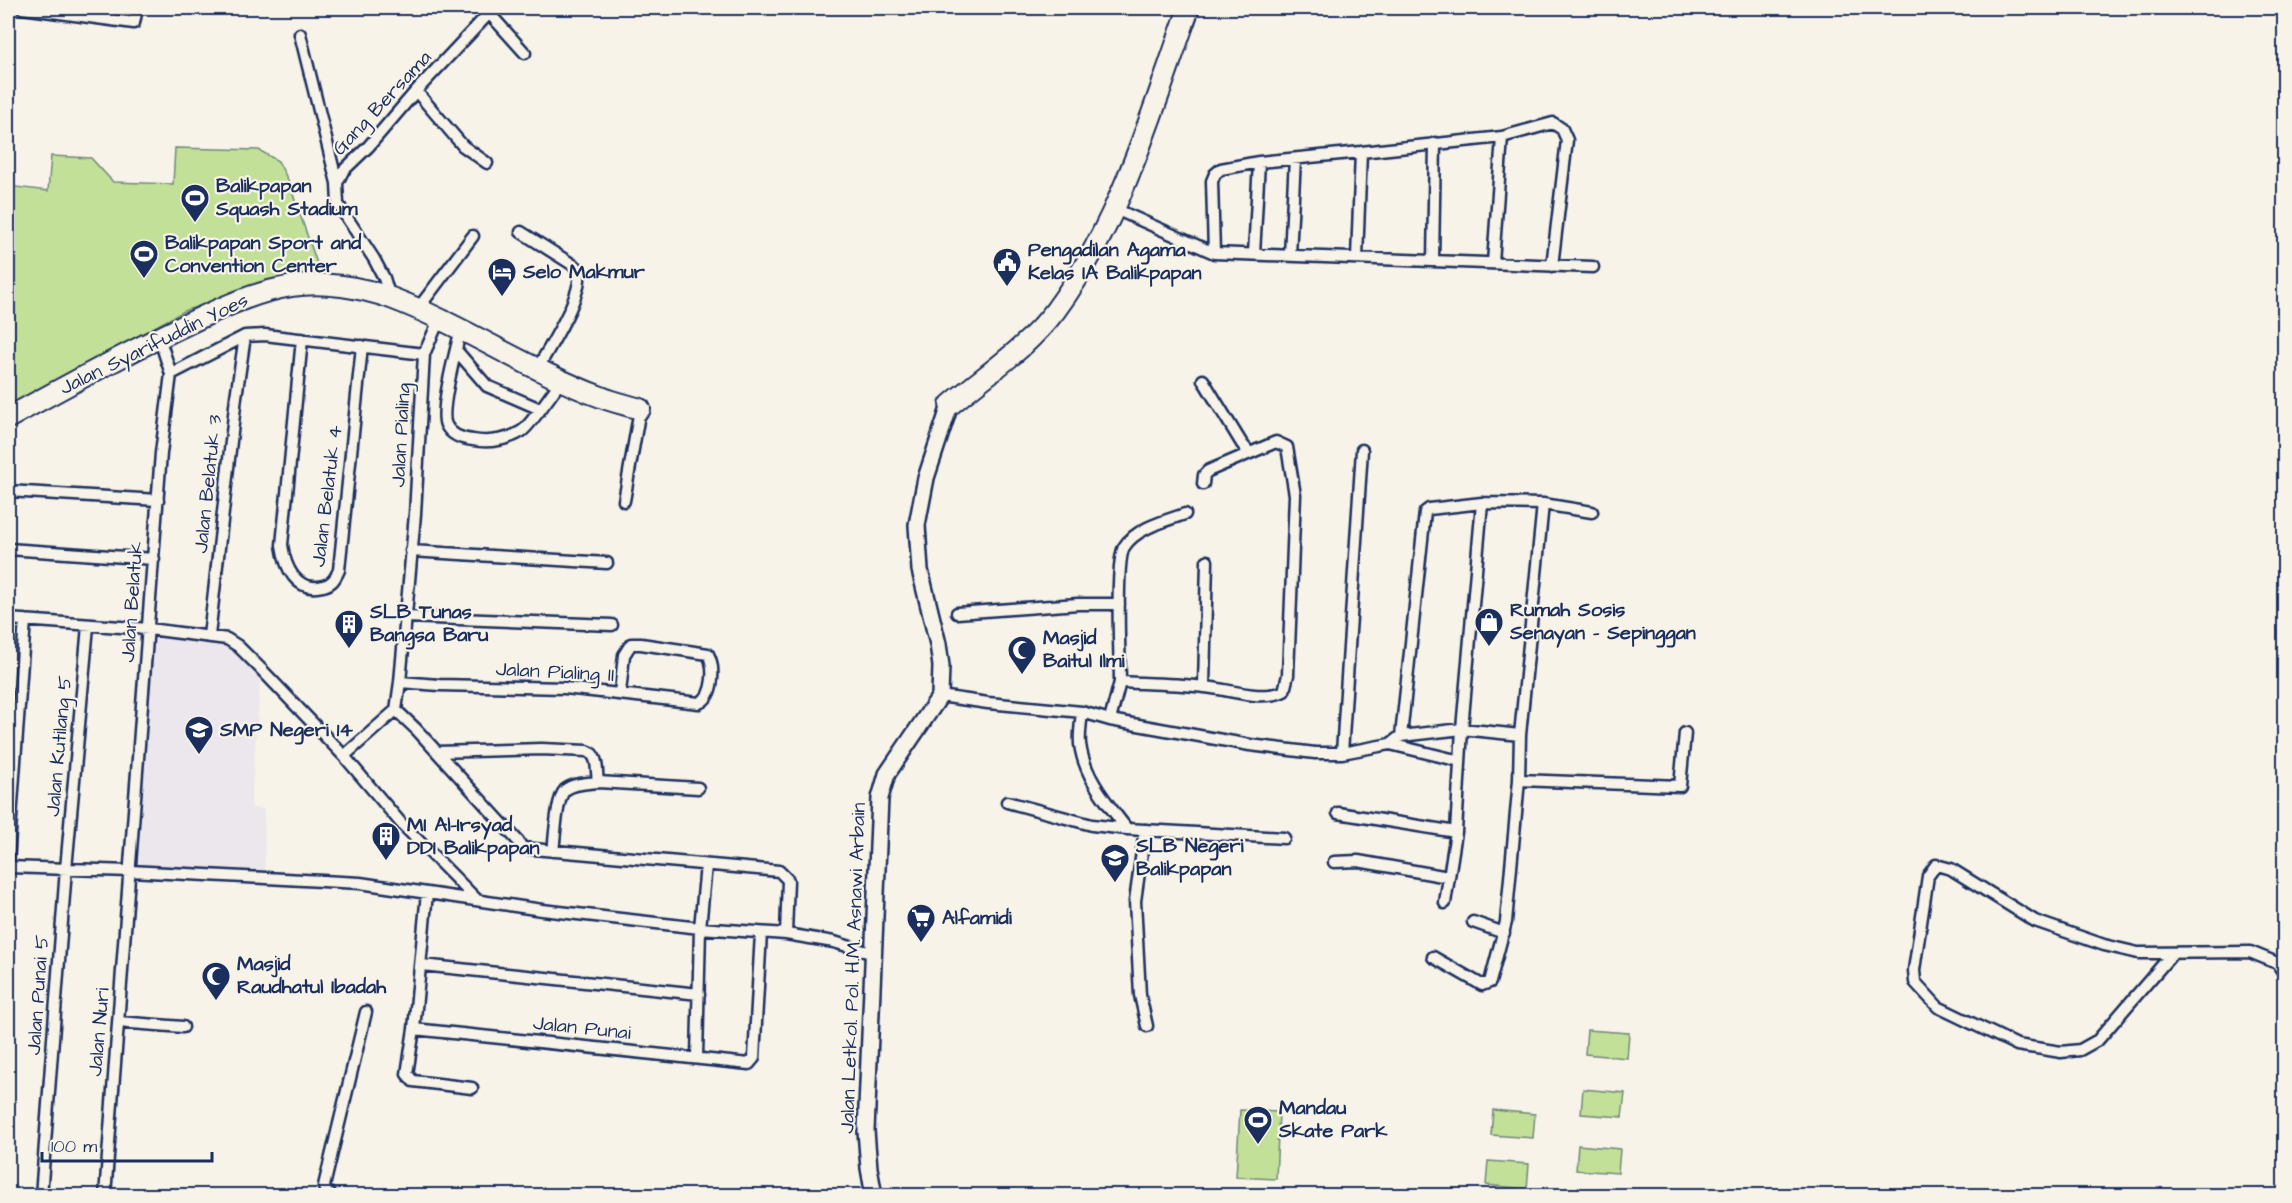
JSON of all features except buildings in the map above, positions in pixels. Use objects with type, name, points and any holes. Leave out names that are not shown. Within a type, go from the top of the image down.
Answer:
[{"type":"highway","points":[[950,405],[1003,363],[1039,329],[1054,311],[1091,254],[1145,132],[1189,8]]},
{"type":"highway","name":"Jalan Syarifuddin Yoes","points":[[8,417],[225,305],[243,298],[292,286],[348,288],[390,297],[440,318],[562,380],[600,397],[640,410]]},
{"type":"street","points":[[28,8],[82,12],[134,23],[137,8]]},
{"type":"street","points":[[491,10],[525,53]]},
{"type":"street","name":"Gang Bersama","points":[[390,297],[384,278],[374,259],[338,204],[337,183],[343,171],[368,147],[491,10]]},
{"type":"street","points":[[300,34],[337,183]]},
{"type":"street","points":[[416,91],[463,146],[487,163]]},
{"type":"street","points":[[1214,253],[1212,181],[1215,174],[1221,170],[1259,162],[1502,137],[1553,123],[1565,133],[1567,140],[1552,266]]},
{"type":"street","points":[[1493,263],[1502,137]]},
{"type":"street","points":[[1433,261],[1435,143]]},
{"type":"street","points":[[1357,258],[1361,152]]},
{"type":"street","points":[[1290,255],[1295,159]]},
{"type":"street","points":[[1254,254],[1259,162]]},
{"type":"street","points":[[1113,208],[1214,253],[1593,267]]},
{"type":"street","points":[[521,232],[578,268],[580,274],[573,300],[538,368]]},
{"type":"street","points":[[417,309],[473,237]]},
{"type":"street","points":[[171,374],[245,336],[265,335],[424,354],[440,318]]},
{"type":"street","points":[[461,329],[444,406],[445,424],[462,439],[486,442],[509,437],[524,430],[562,380]]},
{"type":"street","name":"Jalan Belatuk 3","points":[[210,636],[236,397],[245,336]]},
{"type":"street","name":"Jalan Belatuk","points":[[130,871],[158,500],[171,374],[159,338]]},
{"type":"street","name":"Jalan Belatuk 4","points":[[302,339],[282,545],[284,560],[292,575],[302,585],[317,588],[328,585],[336,578],[339,570],[362,346]]},
{"type":"street","points":[[456,350],[487,386],[540,409]]},
{"type":"street","name":"Jalan Pialing","points":[[396,710],[406,617],[424,354]]},
{"type":"street","points":[[1203,380],[1249,452]]},
{"type":"street","points":[[950,405],[926,478],[917,525],[920,570],[939,655],[940,696],[988,704],[1082,712],[1110,720],[1250,745],[1315,753],[1342,753],[1390,744],[1460,761]]},
{"type":"street","points":[[624,501],[640,410]]},
{"type":"street","points":[[1120,682],[1204,686],[1275,695],[1284,691],[1288,675],[1295,495],[1287,447],[1276,442],[1249,452],[1208,471],[1204,475],[1203,484]]},
{"type":"street","points":[[1342,753],[1362,450]]},
{"type":"street","points":[[8,491],[158,500]]},
{"type":"street","points":[[1445,903],[1456,832],[1462,729],[1482,503]]},
{"type":"street","points":[[1401,736],[1424,514],[1429,509],[1482,503],[1543,504],[1592,512]]},
{"type":"street","points":[[1432,957],[1482,985],[1486,985],[1490,982],[1504,933],[1519,780],[1520,735],[1543,504]]},
{"type":"street","points":[[1110,720],[1120,682],[1119,604],[1123,548],[1136,535],[1185,514]]},
{"type":"street","points":[[8,549],[154,559]]},
{"type":"street","points":[[411,551],[607,563]]},
{"type":"street","points":[[1204,686],[1207,561]]},
{"type":"street","points":[[957,613],[1078,604],[1119,604]]},
{"type":"street","points":[[406,617],[612,625]]},
{"type":"street","points":[[8,619],[149,629],[227,639],[238,646],[344,756],[400,822],[477,900]]},
{"type":"street","points":[[8,861],[25,620]]},
{"type":"street","name":"Jalan Kutilang 5","points":[[66,869],[88,626]]},
{"type":"street","name":"Jalan Pialing II","points":[[400,682],[439,686],[565,688],[699,704],[709,695],[712,664],[708,654],[631,644],[624,656],[620,693]]},
{"type":"street","name":"Jalan Letkol. Pol. H.M. Asnawi Arbain","points":[[874,1196],[866,1131],[879,807],[882,786],[887,774],[940,696]]},
{"type":"street","points":[[344,756],[396,710],[437,752],[522,848],[779,871],[788,880],[786,934]]},
{"type":"street","points":[[1082,712],[1080,744],[1088,770],[1103,798],[1127,829]]},
{"type":"street","points":[[1390,744],[1401,736],[1462,729],[1520,735]]},
{"type":"street","points":[[1519,780],[1680,786],[1684,733]]},
{"type":"street","points":[[437,752],[541,749],[587,751],[595,757],[598,782]]},
{"type":"street","points":[[554,851],[562,794],[567,788],[598,782],[698,788]]},
{"type":"street","points":[[1007,802],[1092,825],[1284,838]]},
{"type":"street","points":[[1338,813],[1456,832]]},
{"type":"street","points":[[1145,830],[1135,901],[1140,995],[1147,1026]]},
{"type":"street","points":[[1334,862],[1358,861],[1448,877]]},
{"type":"street","points":[[697,1058],[700,928],[706,865]]},
{"type":"street","points":[[2172,954],[2097,1040],[2080,1050],[2061,1052],[2017,1045],[1938,1007],[1915,982],[1914,970],[1928,876],[1936,866],[1951,869],[2035,921],[2104,945],[2138,953],[2250,952],[2277,963],[2284,972]]},
{"type":"street","points":[[8,867],[130,871],[360,884],[542,910],[700,928],[786,934],[834,942],[874,954]]},
{"type":"street","name":"Jalan Punai 5","points":[[40,1196],[66,869]]},
{"type":"street","name":"Jalan Nuri","points":[[105,1196],[130,871]]},
{"type":"street","points":[[428,893],[422,965],[407,1074],[413,1081],[472,1088]]},
{"type":"street","points":[[1473,922],[1504,933]]},
{"type":"street","name":"Jalan Punai","points":[[414,1029],[749,1064],[754,1058],[761,933]]},
{"type":"street","points":[[422,965],[699,994]]},
{"type":"street","points":[[332,1196],[324,1186],[366,1012]]},
{"type":"street","points":[[118,1022],[183,1027]]},
{"type":"shaded area","name":"SMP Negeri 14","points":[[154,634],[225,642],[261,669],[251,803],[252,808],[264,809],[265,878],[134,869]]},
{"type":"green space","name":"Balikpapan Sport and Convention Center","points":[[175,148],[259,150],[278,161],[288,180],[319,269],[186,310],[8,406],[8,186],[48,191],[51,156],[91,158],[113,182],[173,184]]},
{"type":"green space","points":[[1587,1030],[1629,1033],[1627,1058],[1585,1054]]},
{"type":"green space","points":[[1583,1089],[1625,1093],[1622,1117],[1581,1114]]},
{"type":"green space","name":"Mandau Skate Park","points":[[1240,1110],[1279,1112],[1276,1179],[1236,1177]]},
{"type":"green space","points":[[1493,1110],[1535,1114],[1533,1138],[1491,1135]]},
{"type":"green space","points":[[1578,1145],[1620,1149],[1618,1173],[1576,1170]]},
{"type":"green space","points":[[1488,1161],[1529,1164],[1527,1189],[1486,1185]]},
{"type":"place","name":"Balikpapan Squash Stadium","points":[[195,224]]},
{"type":"place","name":"Balikpapan Sport and Convention Center","points":[[144,280]]},
{"type":"place","name":"Pengadilan Agama Kelas IA Balikpapan","points":[[1007,288]]},
{"type":"place","name":"Selo Makmur","points":[[502,298]]},
{"type":"place","name":"Rumah Sosis Senayan - Sepinggan","points":[[1489,648]]},
{"type":"place","name":"SLB Tunas Bangsa Baru","points":[[349,650]]},
{"type":"place","name":"Masjid Baitul Ilmi","points":[[1022,676]]},
{"type":"place","name":"SMP Negeri 14","points":[[199,756]]},
{"type":"place","name":"MI Al-Irsyad DDI Balikpapan","points":[[386,862]]},
{"type":"place","name":"SLB Negeri Balikpapan","points":[[1115,884]]},
{"type":"place","name":"Alfamidi","points":[[921,944]]},
{"type":"place","name":"Masjid Raudhatul Ibadah","points":[[216,1002]]},
{"type":"place","name":"Mandau Skate Park","points":[[1258,1146]]}]
